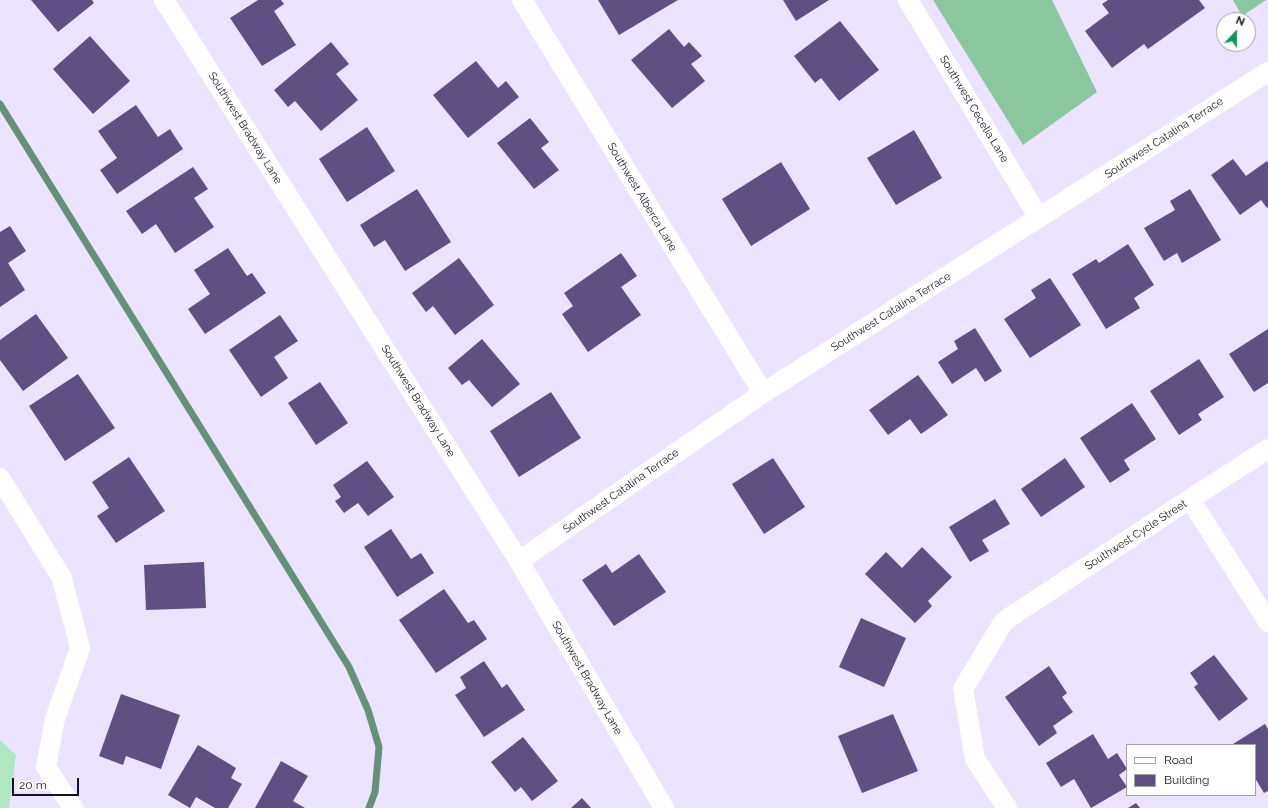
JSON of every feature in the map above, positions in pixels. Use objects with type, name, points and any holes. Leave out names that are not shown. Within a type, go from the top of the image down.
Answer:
[{"type":"street","name":"Southwest Bradway Lane","points":[[164,0],[520,561],[664,808]]},
{"type":"street","name":"Southwest Alberca Lane","points":[[522,0],[762,393]]},
{"type":"street","name":"Southwest Cecelia Lane","points":[[908,0],[1039,218]]},
{"type":"street","name":"Southwest Catalina Terrace","points":[[520,561],[762,393],[1268,72]]},
{"type":"street","name":"Southwest Cycle Street","points":[[1008,808],[975,759],[963,689],[1004,621],[1268,449]]},
{"type":"street","points":[[0,478],[62,578],[80,648],[55,719],[46,766],[73,808]]},
{"type":"street","points":[[1190,499],[1268,622]]},
{"type":"green space","points":[[933,0],[1052,0],[1097,92],[1023,145]]},
{"type":"green space","points":[[1233,0],[1266,0],[1248,12],[1240,12]]},
{"type":"green space","points":[[0,740],[16,755],[9,808],[0,808]]},
{"type":"building","points":[[31,0],[92,0],[94,3],[58,32]]},
{"type":"building","points":[[258,0],[281,0],[284,4],[274,11],[296,45],[262,66],[230,18]]},
{"type":"building","points":[[598,0],[678,0],[619,35]]},
{"type":"building","points":[[783,0],[829,0],[796,21]]},
{"type":"building","points":[[1108,0],[1199,0],[1205,8],[1148,49],[1144,44],[1112,68],[1085,31],[1109,13],[1102,4]]},
{"type":"building","points":[[840,21],[879,70],[839,101],[821,78],[815,83],[794,56]]},
{"type":"building","points":[[669,29],[684,47],[689,42],[702,56],[691,64],[705,81],[672,108],[631,60]]},
{"type":"building","points":[[90,36],[130,81],[93,114],[53,69]]},
{"type":"building","points":[[331,42],[349,64],[336,74],[358,100],[321,131],[295,101],[288,107],[274,90]]},
{"type":"building","points":[[476,61],[498,88],[506,81],[519,97],[468,138],[433,95]]},
{"type":"building","points":[[136,105],[158,137],[170,129],[183,149],[117,194],[100,170],[117,158],[98,131]]},
{"type":"building","points":[[530,118],[549,142],[541,148],[559,170],[534,189],[497,143]]},
{"type":"building","points":[[367,127],[395,171],[347,202],[319,159]]},
{"type":"building","points":[[914,130],[942,178],[896,205],[867,158]]},
{"type":"building","points":[[1233,159],[1246,176],[1267,161],[1267,208],[1261,200],[1240,215],[1211,175]]},
{"type":"building","points":[[781,162],[810,209],[751,246],[722,199]]},
{"type":"building","points":[[193,167],[208,189],[194,198],[214,227],[175,253],[156,224],[142,234],[126,211]]},
{"type":"building","points":[[417,189],[451,242],[405,271],[385,240],[374,247],[360,225]]},
{"type":"building","points":[[1190,189],[1221,240],[1182,263],[1177,253],[1164,261],[1144,228],[1175,210],[1170,201]]},
{"type":"building","points":[[10,226],[26,251],[8,263],[25,290],[0,307],[0,232]]},
{"type":"building","points":[[1128,244],[1154,285],[1134,298],[1140,308],[1106,329],[1072,274],[1096,259],[1099,263]]},
{"type":"building","points":[[228,248],[247,276],[252,273],[266,293],[205,334],[188,309],[210,294],[194,270]]},
{"type":"building","points":[[621,253],[637,276],[621,287],[641,315],[588,352],[562,314],[573,306],[564,293]]},
{"type":"building","points":[[459,258],[494,305],[455,335],[433,306],[426,312],[412,293]]},
{"type":"building","points":[[1050,278],[1081,325],[1030,358],[1004,319],[1036,298],[1031,290]]},
{"type":"building","points":[[36,314],[68,358],[23,391],[0,360],[0,340]]},
{"type":"building","points":[[280,315],[298,341],[274,357],[288,378],[261,397],[229,350]]},
{"type":"building","points":[[975,328],[1002,371],[985,382],[976,368],[952,384],[938,362],[958,349],[954,341]]},
{"type":"building","points":[[1268,329],[1268,383],[1254,392],[1229,354]]},
{"type":"building","points":[[482,339],[520,384],[492,407],[469,380],[462,385],[448,368]]},
{"type":"building","points":[[1199,359],[1224,397],[1198,414],[1202,420],[1179,435],[1150,391]]},
{"type":"building","points":[[78,374],[115,428],[65,461],[29,406]]},
{"type":"building","points":[[918,375],[948,415],[921,434],[910,419],[888,435],[869,410]]},
{"type":"building","points":[[320,382],[348,423],[316,445],[288,403]]},
{"type":"building","points":[[551,392],[581,438],[519,477],[490,431]]},
{"type":"building","points":[[1132,403],[1156,439],[1124,460],[1130,470],[1110,483],[1080,438]]},
{"type":"building","points":[[129,457],[165,511],[116,543],[97,516],[109,508],[92,482]]},
{"type":"building","points":[[773,458],[805,507],[764,534],[732,484]]},
{"type":"building","points":[[1065,458],[1085,487],[1041,517],[1021,489]]},
{"type":"building","points":[[367,461],[394,497],[368,516],[358,503],[344,513],[335,501],[341,497],[333,485]]},
{"type":"building","points":[[995,499],[1010,524],[982,540],[989,551],[970,562],[949,527]]},
{"type":"building","points":[[391,529],[411,559],[421,553],[434,573],[397,597],[364,547]]},
{"type":"building","points":[[922,547],[952,577],[928,601],[932,606],[915,623],[865,574],[886,552],[902,568]]},
{"type":"building","points":[[639,554],[666,592],[614,626],[582,580],[606,564],[612,573]]},
{"type":"building","points":[[204,562],[206,608],[146,610],[144,565]]},
{"type":"building","points":[[444,589],[468,623],[474,620],[487,639],[436,673],[399,620]]},
{"type":"building","points":[[861,618],[906,638],[884,687],[839,667]]},
{"type":"building","points":[[1214,655],[1248,699],[1219,721],[1194,687],[1198,684],[1190,673]]},
{"type":"building","points":[[484,661],[502,688],[507,684],[525,710],[484,737],[455,695],[466,688],[460,677]]},
{"type":"building","points":[[1049,666],[1067,693],[1062,697],[1073,712],[1053,726],[1057,733],[1039,746],[1005,697]]},
{"type":"building","points":[[121,694],[180,715],[161,769],[126,756],[123,765],[99,756]]},
{"type":"building","points":[[893,714],[918,771],[862,793],[838,736]]},
{"type":"building","points":[[1265,724],[1268,729],[1268,791],[1264,793],[1256,780],[1256,744],[1233,744]]},
{"type":"building","points":[[1093,734],[1108,759],[1117,753],[1126,767],[1126,770],[1119,775],[1126,788],[1091,808],[1074,779],[1061,787],[1046,763]]},
{"type":"building","points":[[523,737],[558,781],[532,801],[521,787],[515,792],[491,762]]},
{"type":"building","points":[[198,745],[236,768],[231,778],[242,784],[228,808],[215,808],[196,797],[190,808],[168,795]]},
{"type":"building","points":[[281,761],[308,776],[293,801],[305,808],[255,808]]},
{"type":"building","points":[[582,798],[591,808],[571,808]]},
{"type":"building","points":[[1136,803],[1140,808],[1128,808]]},
{"type":"waterway","points":[[0,104],[349,667],[368,710],[379,747],[375,792],[369,808]]}]
